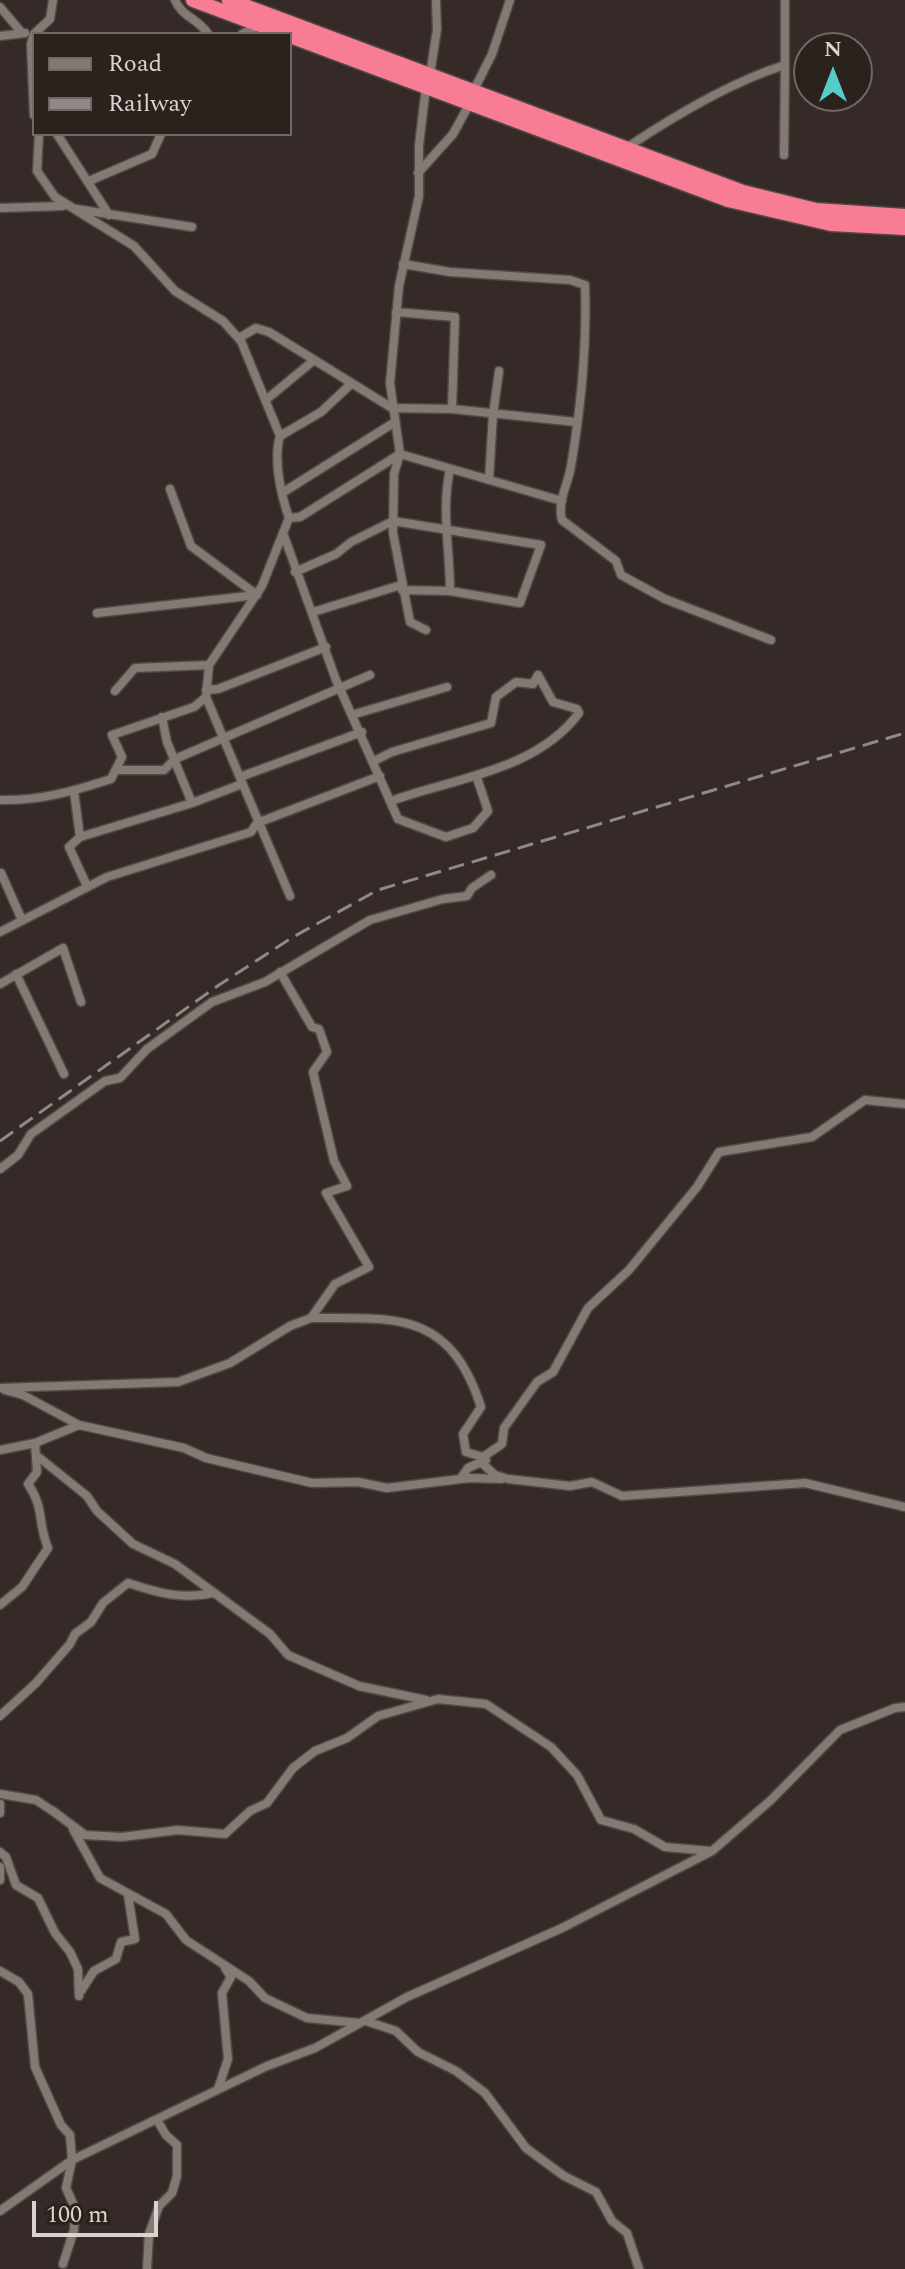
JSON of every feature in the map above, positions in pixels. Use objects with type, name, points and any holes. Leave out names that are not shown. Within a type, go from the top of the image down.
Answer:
[{"type":"highway","points":[[193,0],[279,32]]},
{"type":"highway","points":[[229,0],[428,82]]},
{"type":"highway","points":[[292,37],[622,152],[792,206],[841,214],[905,216]]},
{"type":"highway","points":[[622,152],[728,200],[772,213],[854,227],[905,228]]},
{"type":"street","points":[[37,32],[50,19],[53,0]]},
{"type":"street","points":[[175,0],[184,15],[202,25],[207,32]]},
{"type":"street","points":[[426,630],[410,622],[401,587],[393,521],[394,474],[400,454],[390,383],[403,264],[417,214],[417,174],[435,48],[436,0]]},
{"type":"street","points":[[417,174],[453,134],[492,54],[510,0]]},
{"type":"street","points":[[784,155],[785,0]]},
{"type":"street","points":[[0,7],[22,33]]},
{"type":"street","points":[[246,32],[260,25]]},
{"type":"street","points":[[0,36],[32,35]]},
{"type":"street","points":[[622,152],[715,94],[751,76],[785,65]]},
{"type":"street","points":[[39,136],[37,171],[55,197],[134,246],[175,291],[223,321],[239,338],[280,436],[277,446],[282,503],[289,518],[257,595],[209,665],[206,694],[257,823],[290,896]]},
{"type":"street","points":[[58,136],[109,215]]},
{"type":"street","points":[[89,181],[152,154],[160,136]]},
{"type":"street","points":[[0,208],[52,204],[192,227]]},
{"type":"street","points":[[403,264],[450,272],[570,280],[585,285],[586,333],[571,468],[562,501],[562,520],[616,561],[621,575],[665,599],[771,640]]},
{"type":"street","points":[[396,312],[455,317],[452,409]]},
{"type":"street","points":[[239,338],[256,328],[282,339],[392,408],[452,409],[576,422]]},
{"type":"street","points":[[267,399],[313,361]]},
{"type":"street","points":[[489,480],[499,371]]},
{"type":"street","points":[[280,436],[321,412],[351,384]]},
{"type":"street","points":[[282,493],[395,422]]},
{"type":"street","points":[[289,518],[300,517],[400,454],[562,501]]},
{"type":"street","points":[[450,469],[445,528],[449,540],[450,591]]},
{"type":"street","points":[[170,489],[191,546],[257,595]]},
{"type":"street","points":[[295,572],[336,554],[351,542],[393,521],[541,545],[520,603],[450,591],[401,587],[313,612]]},
{"type":"street","points":[[283,533],[340,688],[355,714],[403,824],[446,837],[473,828],[488,811],[476,775]]},
{"type":"street","points":[[97,613],[257,595]]},
{"type":"street","points":[[0,800],[32,800],[74,792],[111,779],[122,757],[112,735],[194,707],[206,694],[326,647]]},
{"type":"street","points":[[115,691],[135,668],[209,665]]},
{"type":"street","points":[[117,770],[164,770],[175,759],[370,675]]},
{"type":"street","points":[[374,761],[392,752],[491,723],[496,697],[516,682],[533,684],[538,675],[553,702],[577,709],[578,716],[540,749],[476,775],[391,801]]},
{"type":"street","points":[[355,714],[447,687]]},
{"type":"street","points":[[162,717],[192,803]]},
{"type":"street","points":[[87,886],[69,847],[80,837],[192,803],[362,732]]},
{"type":"street","points":[[0,932],[87,886],[251,832],[257,823],[380,776]]},
{"type":"street","points":[[74,792],[80,837]]},
{"type":"street","points":[[1,873],[22,920]]},
{"type":"street","points":[[0,1169],[18,1155],[31,1134],[105,1081],[120,1078],[147,1049],[212,1002],[280,972],[370,920],[443,899],[467,896],[472,888],[491,875]]},
{"type":"street","points":[[0,984],[63,948],[81,1002]]},
{"type":"street","points":[[280,972],[312,1027],[319,1029],[327,1052],[313,1072],[334,1161],[347,1186],[326,1193],[369,1267],[335,1284],[311,1318]]},
{"type":"street","points":[[16,974],[64,1074]]},
{"type":"street","points":[[460,1479],[468,1468],[502,1444],[504,1428],[537,1382],[553,1372],[588,1308],[629,1270],[697,1187],[719,1152],[812,1137],[865,1100],[905,1104]]},
{"type":"street","points":[[0,1388],[178,1382],[230,1363],[290,1326],[311,1318],[400,1320],[411,1322],[434,1336],[461,1361],[481,1407],[463,1434],[466,1452],[483,1460],[495,1475],[508,1479]]},
{"type":"street","points":[[0,1388],[23,1395],[79,1425],[184,1448],[206,1458],[312,1483],[358,1482],[387,1488],[460,1479],[508,1479],[556,1485],[592,1482],[622,1496],[805,1483],[905,1507]]},
{"type":"street","points":[[0,1450],[35,1443],[79,1425]]},
{"type":"street","points":[[0,1605],[22,1587],[48,1548],[40,1518],[40,1502],[28,1484],[37,1472],[35,1443]]},
{"type":"street","points":[[36,1455],[87,1496],[97,1511],[133,1544],[168,1559],[270,1634],[288,1655],[359,1686],[431,1700],[486,1704],[551,1747],[577,1775],[601,1820],[634,1829],[665,1847],[712,1851]]},
{"type":"street","points":[[0,1716],[36,1683],[75,1634],[91,1622],[103,1603],[128,1583],[173,1596],[199,1597],[213,1593]]},
{"type":"street","points":[[0,1794],[36,1800],[85,1835],[122,1837],[178,1830],[225,1834],[250,1811],[267,1803],[293,1768],[315,1751],[347,1738],[378,1716],[431,1700]]},
{"type":"street","points":[[0,2211],[72,2160],[218,2089],[315,2048],[407,1997],[562,1928],[712,1851],[771,1800],[840,1730],[905,1707]]},
{"type":"street","points":[[0,1804],[0,1813]]},
{"type":"street","points":[[53,1811],[76,1832],[100,1878],[166,1914],[186,1940],[249,1981],[265,1998],[307,2018],[363,2022],[396,2031],[418,2052],[456,2071],[485,2093],[526,2148],[564,2176],[596,2192],[612,2221],[627,2233],[639,2269]]},
{"type":"street","points":[[0,1852],[6,1857],[16,1885],[38,1898],[55,1933],[70,1952],[78,1969],[79,1996],[94,1971],[116,1959],[121,1942],[135,1939],[128,1895]]},
{"type":"street","points":[[0,1867],[0,1880]]},
{"type":"street","points":[[218,2089],[228,2059],[222,1993],[231,1977],[223,1964]]},
{"type":"street","points":[[0,1971],[19,1982],[28,1994],[35,2067],[61,2125],[70,2135],[72,2160],[66,2188],[75,2208],[74,2230],[63,2264]]},
{"type":"street","points":[[147,2269],[149,2234],[159,2206],[172,2193],[177,2176],[177,2145],[157,2120]]},
{"type":"railway","points":[[0,1141],[219,985],[293,937],[378,890],[905,733]]}]
